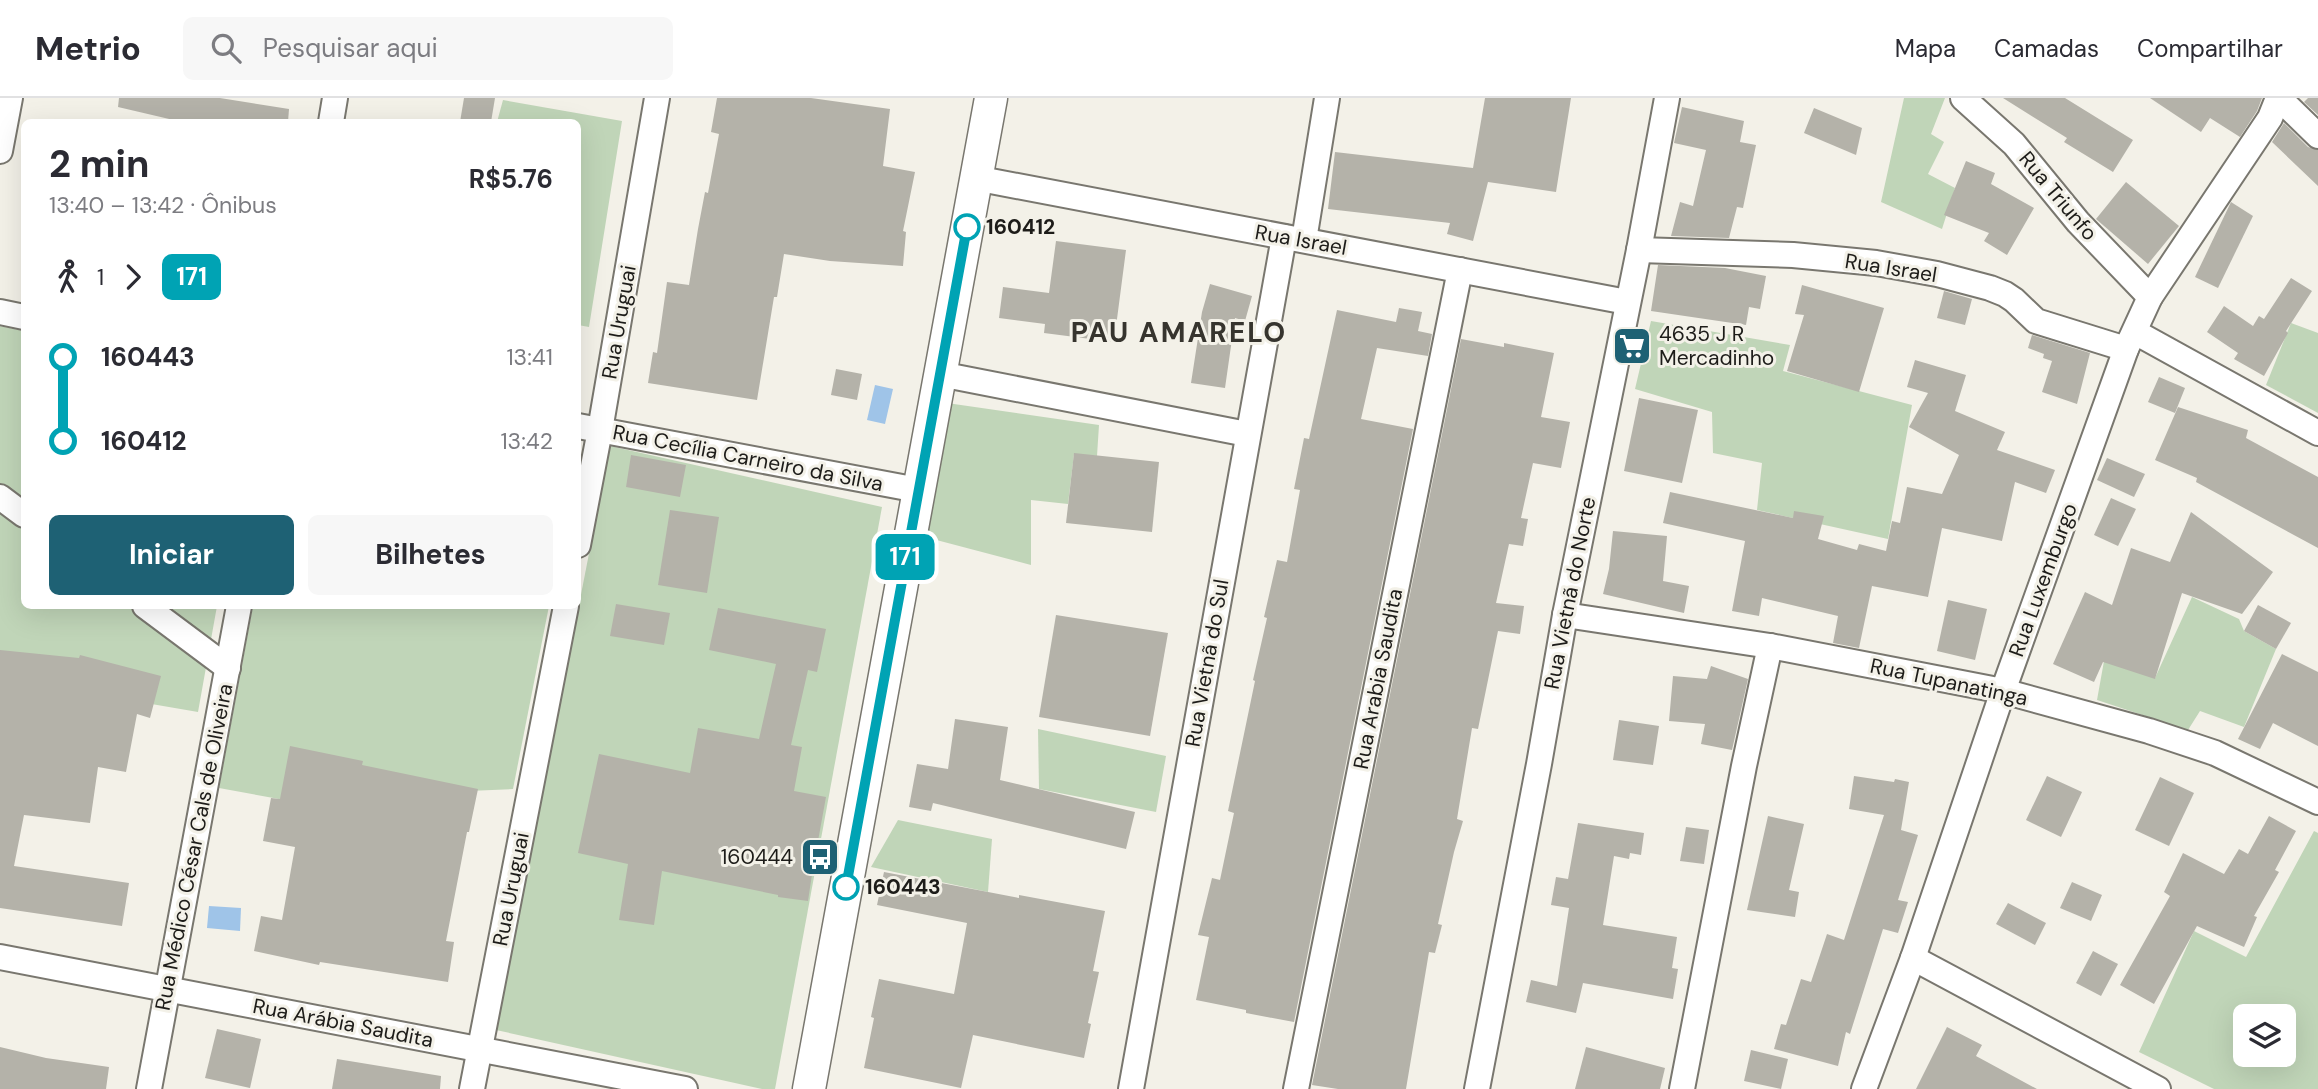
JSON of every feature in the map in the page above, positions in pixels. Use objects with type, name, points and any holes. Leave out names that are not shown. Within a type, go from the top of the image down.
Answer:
[{"type":"street","points":[[0,151],[10,98]]},
{"type":"street","points":[[332,119],[335,98]]},
{"type":"street","name":"Rua Uruguai","points":[[581,513],[589,428],[657,98]]},
{"type":"street","points":[[809,1089],[990,98]]},
{"type":"street","name":"Rua Vietnã do Sul","points":[[1131,1089],[1247,434],[1326,98]]},
{"type":"street","name":"Rua Vietnã do Norte","points":[[1477,1089],[1565,615],[1667,98]]},
{"type":"street","name":"Rua Triunfo","points":[[1963,98],[2014,144],[2078,222],[2150,297]]},
{"type":"street","points":[[2279,98],[2318,136]]},
{"type":"street","name":"Rua Luxemburgo","points":[[1864,1089],[1913,958],[2003,691],[2130,341],[2150,297],[2270,118],[2279,98]]},
{"type":"street","name":"Rua Israel","points":[[975,178],[1627,302]]},
{"type":"street","name":"Rua Israel","points":[[1639,250],[1793,255],[1876,263],[1937,274],[2005,294],[2036,321],[2130,341]]},
{"type":"street","name":"Rua Arabia Saudita","points":[[1296,1089],[1460,270]]},
{"type":"street","points":[[0,312],[21,316]]},
{"type":"street","points":[[2130,341],[2318,433]]},
{"type":"street","points":[[940,374],[1247,434]]},
{"type":"street","name":"Rua Cecília Carneiro da Silva","points":[[589,428],[918,490]]},
{"type":"street","points":[[0,497],[21,513]]},
{"type":"street","points":[[149,609],[228,668]]},
{"type":"street","name":"Rua Médico César Cals de Oliveira","points":[[149,1089],[238,609]]},
{"type":"street","name":"Rua Uruguai","points":[[472,1089],[565,609]]},
{"type":"street","name":"Rua Tupanatinga","points":[[1565,615],[1770,646],[2003,691],[2215,752],[2318,802]]},
{"type":"street","points":[[1682,1089],[1744,766],[1770,646]]},
{"type":"street","name":"Rua Arábia Saudita","points":[[0,957],[685,1089]]},
{"type":"street","points":[[1913,958],[2158,1089]]},
{"type":"green space","points":[[1904,98],[1945,98],[1931,134],[1944,142],[1928,174],[1955,188],[1942,229],[1881,202]]},
{"type":"green space","points":[[503,100],[622,121],[589,327],[581,326],[581,119],[498,119]]},
{"type":"green space","points":[[1651,321],[1790,345],[1783,371],[1912,405],[1888,539],[1757,510],[1762,463],[1713,453],[1712,412],[1635,389]]},
{"type":"green space","points":[[2291,323],[2318,333],[2318,413],[2266,385]]},
{"type":"green space","points":[[0,326],[21,330],[21,609],[216,609],[198,712],[0,678]]},
{"type":"green space","points":[[947,403],[1099,425],[1097,456],[1074,454],[1068,504],[1031,500],[1031,565],[925,537]]},
{"type":"green space","points":[[610,446],[882,507],[775,1089],[762,1089],[496,1030],[578,609],[581,609],[581,595]]},
{"type":"green space","points":[[2192,597],[2239,619],[2244,631],[2276,649],[2244,727],[2200,711],[2188,730],[2097,700],[2104,661],[2155,678]]},
{"type":"green space","points":[[252,609],[548,609],[513,789],[279,799],[219,788]]},
{"type":"green space","points":[[1038,729],[1166,756],[1156,812],[1039,789]]},
{"type":"green space","points":[[898,820],[992,839],[988,892],[871,867]]},
{"type":"green space","points":[[2314,831],[2318,833],[2318,1089],[2214,1089],[2139,1052],[2194,931],[2246,957]]},
{"type":"water","points":[[875,385],[893,389],[885,424],[867,420]]},
{"type":"water","points":[[209,906],[241,908],[240,931],[207,928]]},
{"type":"building","points":[[119,98],[220,98],[289,109],[288,119],[169,119],[118,107]]},
{"type":"building","points":[[464,98],[495,98],[492,119],[460,119]]},
{"type":"building","points":[[717,98],[811,98],[890,109],[883,166],[915,172],[903,231],[906,232],[903,266],[830,261],[784,254],[757,400],[648,383],[653,352],[657,353],[667,282],[689,285],[705,192],[708,193],[719,134],[711,132]]},
{"type":"building","points":[[1485,98],[1571,98],[1556,192],[1488,182],[1473,241],[1447,234],[1450,223],[1328,209],[1335,152],[1473,168]]},
{"type":"building","points":[[2003,98],[2065,98],[2133,140],[2113,172],[2064,142],[2067,138]]},
{"type":"building","points":[[2150,98],[2262,98],[2240,137],[2210,118],[2201,132]]},
{"type":"building","points":[[2308,98],[2318,98],[2318,115],[2304,102]]},
{"type":"building","points":[[1682,107],[1744,121],[1740,142],[1756,145],[1743,208],[1737,207],[1729,238],[1671,236],[1680,202],[1693,206],[1706,150],[1674,143]]},
{"type":"building","points":[[1814,108],[1862,128],[1856,155],[1804,133]]},
{"type":"building","points":[[2284,123],[2308,147],[2318,150],[2318,186],[2272,142]]},
{"type":"building","points":[[1966,161],[1995,173],[1991,184],[2034,208],[2007,255],[1984,241],[1989,233],[1944,215]]},
{"type":"building","points":[[2126,182],[2179,226],[2148,264],[2096,219]]},
{"type":"building","points":[[2231,202],[2253,216],[2218,288],[2195,277]]},
{"type":"building","points":[[1056,241],[1126,250],[1114,342],[1044,333],[1045,324],[999,318],[1003,287],[1049,293]]},
{"type":"building","points":[[1658,265],[1725,268],[1766,276],[1760,309],[1749,307],[1746,325],[1651,311]]},
{"type":"building","points":[[2291,278],[2312,291],[2286,331],[2288,333],[2264,376],[2234,359],[2238,353],[2207,332],[2224,306],[2253,326],[2259,316],[2264,319]]},
{"type":"building","points":[[1210,284],[1252,296],[1245,321],[1235,318],[1225,388],[1191,383],[1202,312]]},
{"type":"building","points":[[1802,285],[1884,308],[1859,392],[1787,371],[1804,315],[1795,314]]},
{"type":"building","points":[[1944,291],[1972,299],[1965,325],[1937,318]]},
{"type":"building","points":[[1399,308],[1422,312],[1418,331],[1432,334],[1428,356],[1377,348],[1361,419],[1413,429],[1294,1022],[1196,1000],[1209,937],[1198,935],[1212,878],[1220,880],[1234,813],[1228,811],[1267,618],[1264,617],[1277,560],[1287,562],[1300,490],[1294,489],[1304,438],[1309,439],[1337,310],[1396,322]]},
{"type":"building","points":[[2032,335],[2090,353],[2077,404],[2042,392],[2052,361],[2043,358],[2044,354],[2028,348]]},
{"type":"building","points":[[1461,339],[1504,347],[1504,343],[1554,353],[1541,417],[1570,422],[1561,468],[1533,463],[1521,518],[1528,519],[1523,546],[1509,544],[1496,603],[1524,606],[1520,634],[1498,631],[1478,729],[1472,728],[1457,819],[1463,821],[1438,924],[1442,925],[1435,953],[1429,952],[1406,1089],[1338,1089],[1312,1085]]},
{"type":"building","points":[[1915,360],[1966,375],[1955,411],[2005,432],[1997,450],[2055,470],[2046,493],[2015,482],[2002,541],[1942,528],[1928,597],[1872,586],[1859,648],[1833,643],[1838,616],[1762,598],[1759,616],[1732,611],[1745,541],[1663,523],[1670,492],[1793,518],[1794,511],[1824,516],[1818,539],[1857,550],[1859,544],[1886,551],[1892,521],[1900,523],[1907,487],[1942,494],[1959,455],[1909,427],[1928,393],[1907,387]]},
{"type":"building","points":[[836,369],[862,374],[857,400],[831,395]]},
{"type":"building","points":[[2159,377],[2185,388],[2175,413],[2148,402]]},
{"type":"building","points":[[1639,398],[1698,410],[1682,483],[1624,471]]},
{"type":"building","points":[[2178,407],[2248,430],[2246,438],[2318,477],[2318,548],[2196,482],[2197,478],[2155,460]]},
{"type":"building","points":[[1074,453],[1159,462],[1152,532],[1066,523]]},
{"type":"building","points":[[631,455],[686,465],[680,497],[626,487]]},
{"type":"building","points":[[2107,458],[2145,474],[2134,497],[2097,480]]},
{"type":"building","points":[[2111,498],[2136,509],[2118,546],[2094,535]]},
{"type":"building","points":[[670,510],[719,517],[707,593],[658,585]]},
{"type":"building","points":[[2191,512],[2273,572],[2242,614],[2182,593],[2155,679],[2103,662],[2094,682],[2053,664],[2085,592],[2112,605],[2131,548],[2170,562]]},
{"type":"building","points":[[1613,531],[1667,536],[1663,581],[1689,586],[1684,613],[1603,594]]},
{"type":"building","points":[[1948,600],[1987,609],[1975,660],[1937,651]]},
{"type":"building","points":[[616,604],[670,613],[664,645],[610,636]]},
{"type":"building","points":[[2258,605],[2291,623],[2276,649],[2244,631]]},
{"type":"building","points":[[718,608],[826,629],[817,672],[808,670],[791,745],[802,747],[794,791],[826,797],[808,901],[778,897],[662,871],[654,925],[619,920],[628,864],[578,853],[599,754],[690,773],[698,728],[759,739],[776,664],[709,650]]},
{"type":"building","points":[[1056,615],[1168,633],[1150,736],[1039,717]]},
{"type":"building","points":[[0,650],[79,658],[80,655],[161,676],[150,718],[137,714],[126,772],[98,767],[90,823],[24,815],[14,866],[129,883],[122,926],[0,908]]},
{"type":"building","points":[[2282,654],[2318,672],[2318,746],[2273,723],[2260,749],[2238,739]]},
{"type":"building","points":[[1711,666],[1748,679],[1732,750],[1701,744],[1705,724],[1669,721],[1673,676],[1707,679]]},
{"type":"building","points":[[955,719],[1008,727],[1000,780],[1135,812],[1126,849],[933,803],[931,811],[909,807],[917,764],[948,769]]},
{"type":"building","points":[[1619,720],[1659,726],[1653,765],[1613,760]]},
{"type":"building","points":[[290,746],[363,761],[362,765],[478,789],[446,941],[454,942],[448,982],[320,962],[319,965],[254,951],[261,916],[282,920],[295,847],[263,841],[271,798],[280,799]]},
{"type":"building","points":[[1854,776],[1909,782],[1901,830],[1918,835],[1898,900],[1908,902],[1898,933],[1883,929],[1850,1034],[1846,1032],[1838,1066],[1774,1049],[1781,1024],[1786,1025],[1801,979],[1811,982],[1827,934],[1844,940],[1884,815],[1849,809]]},
{"type":"building","points":[[2047,776],[2082,792],[2061,837],[2026,820]]},
{"type":"building","points":[[2160,777],[2194,793],[2169,846],[2135,830]]},
{"type":"building","points":[[1768,816],[1804,824],[1789,890],[1799,892],[1795,917],[1747,910]]},
{"type":"building","points":[[2269,816],[2296,831],[2275,870],[2279,872],[2254,916],[2257,917],[2244,947],[2197,926],[2154,1004],[2120,985],[2170,896],[2164,892],[2183,853],[2224,874],[2239,849],[2248,854]]},
{"type":"building","points":[[1578,823],[1644,833],[1641,855],[1630,853],[1629,859],[1614,856],[1603,925],[1677,937],[1672,968],[1678,969],[1673,999],[1583,983],[1576,1013],[1526,1002],[1531,980],[1557,986],[1569,908],[1551,905],[1556,877],[1568,879]]},
{"type":"building","points":[[1686,827],[1709,830],[1704,864],[1680,861]]},
{"type":"building","points":[[884,872],[1019,898],[1019,895],[1105,911],[1093,971],[1099,972],[1084,1058],[973,1035],[961,1088],[864,1068],[879,979],[954,994],[967,923],[877,905]]},
{"type":"building","points":[[2072,882],[2102,895],[2091,921],[2060,908]]},
{"type":"building","points":[[2008,903],[2046,923],[2035,945],[1996,924]]},
{"type":"building","points":[[2093,951],[2118,964],[2101,996],[2076,983]]},
{"type":"building","points":[[1947,1027],[1982,1045],[1976,1056],[2037,1089],[1916,1089]]},
{"type":"building","points":[[217,1029],[261,1039],[250,1088],[205,1078]]},
{"type":"building","points":[[0,1047],[46,1058],[109,1067],[106,1089],[0,1089]]},
{"type":"building","points":[[1586,1047],[1665,1068],[1660,1089],[1575,1089]]},
{"type":"building","points":[[1751,1050],[1788,1059],[1781,1089],[1744,1081]]},
{"type":"building","points":[[337,1059],[441,1076],[440,1089],[332,1089]]},
{"type":"bus line","name":"171","points":[[846,887],[967,227]]},
{"type":"place","name":"160412","points":[[967,227]]},
{"type":"place","name":"4635 J R Mercadinho","points":[[1632,346]]},
{"type":"place","name":"160444","points":[[820,857]]},
{"type":"place","name":"160443","points":[[846,887]]},
{"type":"district","name":"PAU AMARELO","points":[[1179,332]]}]
